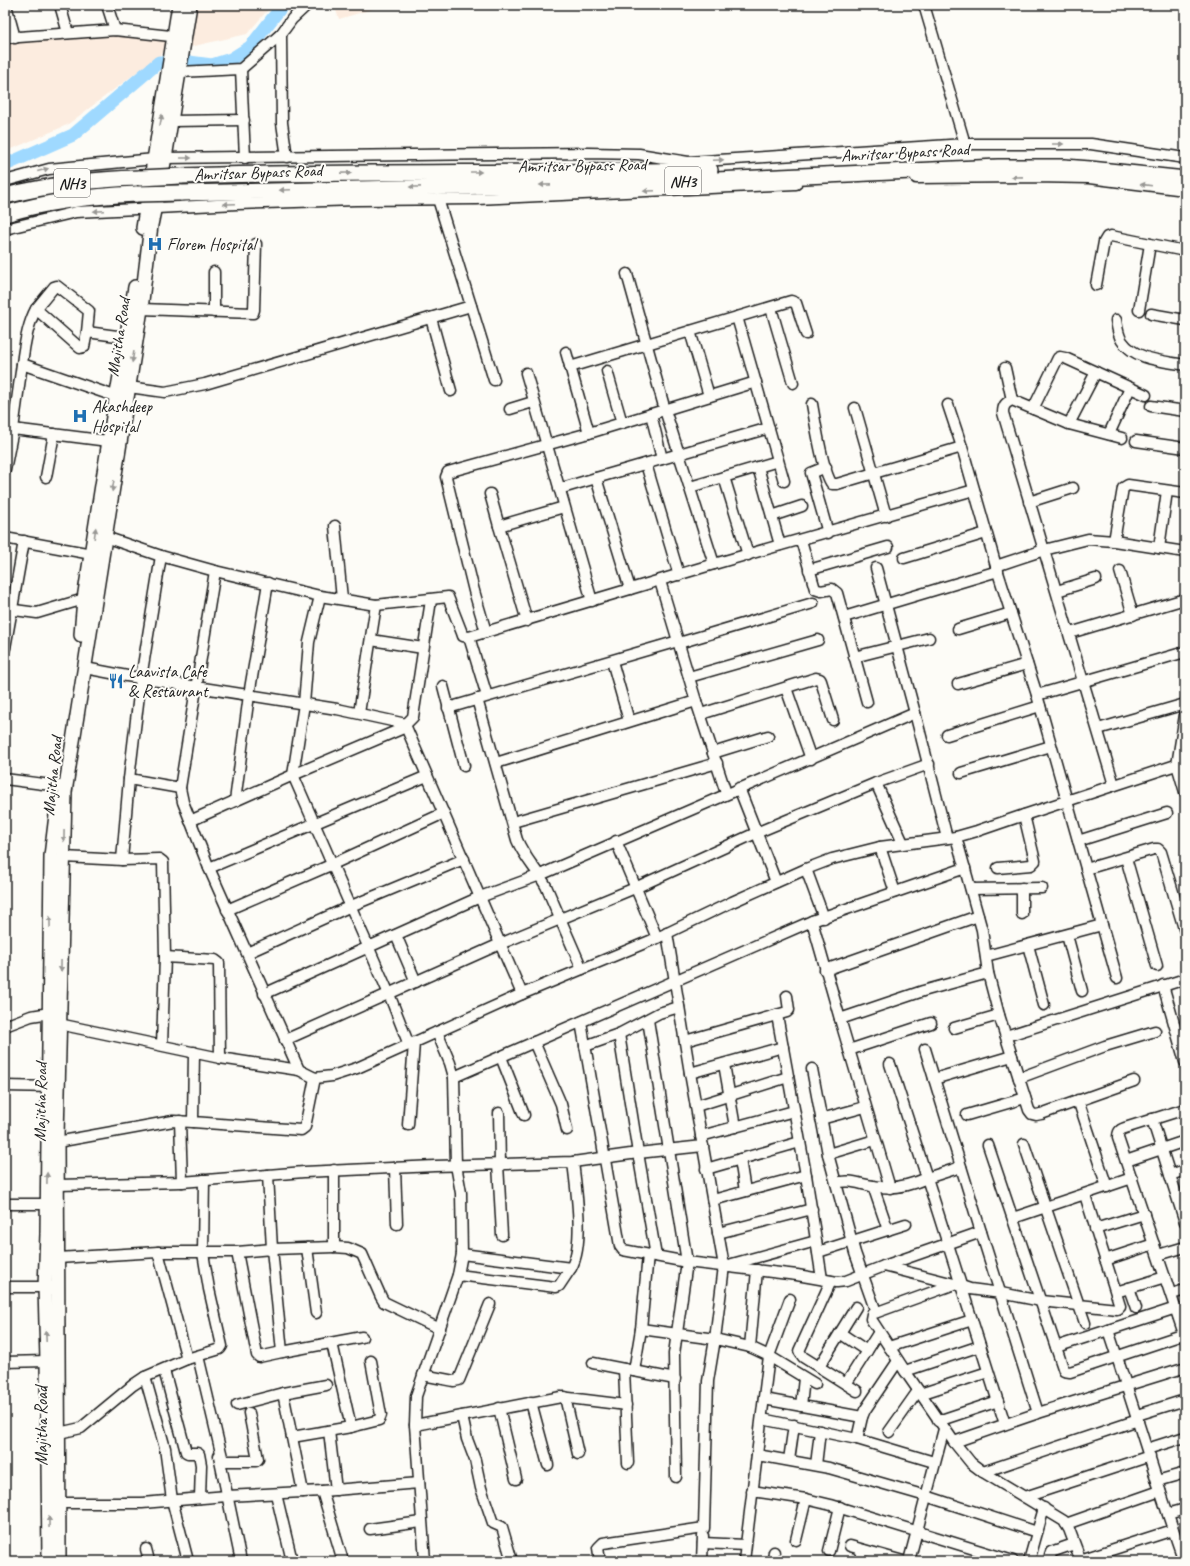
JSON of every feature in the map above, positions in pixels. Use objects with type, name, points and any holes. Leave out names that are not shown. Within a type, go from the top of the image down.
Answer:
[{"type":"highway","name":"Amritsar Bypass Road","points":[[5,196],[35,188],[76,182],[181,176],[306,173],[728,170],[1008,157],[1074,158],[1185,170]]},
{"type":"highway","points":[[668,171],[679,162]]},
{"type":"highway","name":"Amritsar Bypass Road","points":[[5,214],[31,206],[68,200],[137,194],[736,180],[1018,167],[1090,169],[1185,179]]},
{"type":"highway","points":[[562,195],[578,184]]},
{"type":"main road","name":"Majitha Road","points":[[160,158],[171,121],[178,43],[179,5]]},
{"type":"main road","name":"Majitha Road","points":[[178,43],[190,5]]},
{"type":"main road","name":"Majitha Road","points":[[59,1561],[54,1504],[45,1287],[52,1204],[55,1017],[64,857],[62,786],[85,668],[97,555],[114,441],[124,394],[137,279],[176,70]]},
{"type":"main road","name":"Majitha Road","points":[[131,338],[141,309],[151,225],[150,208]]},
{"type":"main road","name":"Majitha Road","points":[[55,1017],[52,856],[82,626],[84,599],[97,555],[105,537],[114,441]]},
{"type":"main road","name":"Majitha Road","points":[[49,1561],[59,1433],[58,1258],[52,1204],[58,1184],[53,1087]]},
{"type":"street","points":[[6,5],[10,38],[114,30],[178,43]]},
{"type":"street","points":[[60,5],[68,33]]},
{"type":"street","points":[[108,5],[114,30]]},
{"type":"street","points":[[176,70],[241,69],[281,34],[292,19],[307,5]]},
{"type":"street","points":[[924,5],[965,144]]},
{"type":"street","points":[[281,34],[282,123],[287,157]]},
{"type":"street","points":[[241,69],[245,158]]},
{"type":"street","points":[[171,121],[244,120]]},
{"type":"street","points":[[5,181],[49,169],[160,158],[588,153],[639,154],[679,162],[769,158],[965,144],[1091,144],[1185,158]]},
{"type":"street","points":[[5,229],[76,212],[348,200],[562,195],[914,178],[1036,176],[1089,178],[1185,190]]},
{"type":"street","points":[[438,199],[494,380]]},
{"type":"street","points":[[1096,286],[1104,242],[1108,237],[1111,236],[1185,251]]},
{"type":"street","points":[[141,309],[250,314],[253,312],[256,244]]},
{"type":"street","points":[[1139,310],[1150,244]]},
{"type":"street","points":[[214,272],[214,312]]},
{"type":"street","points":[[627,274],[665,410],[714,564]]},
{"type":"street","points":[[5,470],[9,428],[33,314],[36,309],[54,287],[57,286],[89,311],[87,332],[84,347],[80,348],[36,309]]},
{"type":"street","points":[[570,367],[791,302],[796,303],[806,334]]},
{"type":"street","points":[[22,364],[124,394],[165,392],[205,384],[471,306]]},
{"type":"street","points":[[771,308],[793,383]]},
{"type":"street","points":[[1151,314],[1185,320]]},
{"type":"street","points":[[737,317],[784,481]]},
{"type":"street","points":[[431,318],[451,391]]},
{"type":"street","points":[[1116,320],[1118,333],[1121,340],[1132,351],[1148,358],[1185,365]]},
{"type":"street","points":[[87,332],[131,338]]},
{"type":"street","points":[[690,332],[709,396]]},
{"type":"street","points":[[566,352],[589,433]]},
{"type":"street","points":[[1033,409],[1060,356],[1146,395]]},
{"type":"street","points":[[1005,368],[1012,400]]},
{"type":"street","points":[[607,371],[622,423]]},
{"type":"street","points":[[1069,424],[1096,372]]},
{"type":"street","points":[[526,373],[545,445],[592,600]]},
{"type":"street","points":[[486,632],[458,529],[446,477],[450,470],[589,433],[756,382]]},
{"type":"street","points":[[1109,434],[1130,388]]},
{"type":"street","points":[[1114,785],[1070,633],[1003,413],[1003,408],[1006,403],[1012,400],[1069,424],[1122,438]]},
{"type":"street","points":[[510,409],[533,402]]},
{"type":"street","points":[[812,404],[829,480],[832,484],[837,484],[873,472],[962,447]]},
{"type":"street","points":[[948,405],[962,447],[986,533],[1037,695],[1117,978]]},
{"type":"street","points":[[1151,406],[1185,411]]},
{"type":"street","points":[[855,408],[886,516]]},
{"type":"street","points":[[651,414],[662,459]]},
{"type":"street","points":[[9,428],[114,441]]},
{"type":"street","points":[[559,490],[769,428]]},
{"type":"street","points":[[46,477],[54,434]]},
{"type":"street","points":[[1136,441],[1185,448]]},
{"type":"street","points":[[690,487],[778,461]]},
{"type":"street","points":[[646,464],[679,575]]},
{"type":"street","points":[[826,467],[811,473],[828,532]]},
{"type":"street","points":[[758,468],[780,546]]},
{"type":"street","points":[[724,477],[748,556]]},
{"type":"street","points":[[596,478],[630,589]]},
{"type":"street","points":[[1114,541],[1124,486],[1185,493]]},
{"type":"street","points":[[1030,502],[1073,488]]},
{"type":"street","points":[[105,537],[161,556],[215,571],[320,596],[376,605],[447,597],[449,598],[463,636],[469,637],[714,564],[748,556],[974,490]]},
{"type":"street","points":[[1159,548],[1167,491]]},
{"type":"street","points":[[490,494],[526,621]]},
{"type":"street","points":[[772,516],[802,506]]},
{"type":"street","points":[[499,526],[564,507]]},
{"type":"street","points":[[336,526],[342,599]]},
{"type":"street","points":[[904,558],[986,533]]},
{"type":"street","points":[[5,538],[97,555]]},
{"type":"street","points":[[844,617],[997,568],[1044,550],[1088,539],[1114,541],[1185,552]]},
{"type":"street","points":[[800,540],[813,585],[817,591],[835,590],[844,617],[867,702]]},
{"type":"street","points":[[5,648],[8,610],[24,541]]},
{"type":"street","points":[[809,570],[888,547]]},
{"type":"street","points":[[122,860],[129,779],[141,678],[161,556]]},
{"type":"street","points":[[876,568],[916,713],[928,764],[971,889],[985,942],[988,973],[999,1015],[1029,1110],[1032,1114],[1036,1115],[1134,1080]]},
{"type":"street","points":[[215,571],[180,788],[183,802],[209,868],[246,954],[299,1070]]},
{"type":"street","points":[[1120,571],[1133,614]]},
{"type":"street","points":[[1057,591],[1096,579]]},
{"type":"street","points":[[660,581],[696,701],[702,714],[726,793]]},
{"type":"street","points":[[235,801],[249,694],[268,583]]},
{"type":"street","points":[[320,596],[309,642],[304,704],[293,775],[315,822],[411,1044],[408,1124]]},
{"type":"street","points":[[8,610],[37,613],[84,599]]},
{"type":"street","points":[[1070,633],[1185,599]]},
{"type":"street","points":[[190,821],[406,725],[413,717],[431,600]]},
{"type":"street","points":[[448,708],[813,603]]},
{"type":"street","points":[[359,713],[376,605]]},
{"type":"street","points":[[958,628],[1012,613]]},
{"type":"street","points":[[469,637],[488,696]]},
{"type":"street","points":[[854,657],[928,638]]},
{"type":"street","points":[[371,640],[423,648]]},
{"type":"street","points":[[689,678],[818,640]]},
{"type":"street","points":[[1037,695],[1185,652]]},
{"type":"street","points":[[612,661],[629,721]]},
{"type":"street","points":[[958,684],[1027,664]]},
{"type":"street","points":[[85,668],[359,713],[406,725]]},
{"type":"street","points":[[702,714],[816,678],[820,679],[833,720]]},
{"type":"street","points":[[443,686],[464,766]]},
{"type":"street","points":[[786,688],[811,759]]},
{"type":"street","points":[[476,699],[520,846],[540,875],[582,969]]},
{"type":"street","points":[[496,763],[696,701]]},
{"type":"street","points":[[1098,729],[1185,704]]},
{"type":"street","points":[[947,735],[1040,706]]},
{"type":"street","points":[[264,994],[480,897],[540,875],[726,793],[811,759],[916,713]]},
{"type":"street","points":[[1185,715],[1181,764],[1185,792]]},
{"type":"street","points":[[406,725],[522,994]]},
{"type":"street","points":[[513,822],[715,758],[768,736]]},
{"type":"street","points":[[961,773],[1051,746]]},
{"type":"street","points":[[285,1040],[500,944],[635,888],[756,833],[876,783],[928,764]]},
{"type":"street","points":[[5,1026],[31,1016],[55,1017],[162,1045],[220,1058],[299,1070],[315,1078],[332,1076],[357,1068],[522,994],[657,938],[776,882],[832,859],[880,847],[952,837],[978,831],[1024,814],[1181,764]]},
{"type":"street","points":[[209,868],[315,822],[428,776]]},
{"type":"street","points":[[5,779],[62,786]]},
{"type":"street","points":[[129,779],[180,788]]},
{"type":"street","points":[[876,783],[903,843]]},
{"type":"street","points":[[739,788],[776,882]]},
{"type":"street","points":[[227,910],[333,864],[444,813]]},
{"type":"street","points":[[998,868],[1031,865],[1035,861],[1024,814]]},
{"type":"street","points":[[1078,841],[1167,814]]},
{"type":"street","points":[[616,842],[657,938]]},
{"type":"street","points":[[880,847],[895,892]]},
{"type":"street","points":[[1086,869],[1158,849],[1161,852],[1185,932]]},
{"type":"street","points":[[64,857],[122,860],[159,859],[164,862],[165,957],[162,1045]]},
{"type":"street","points":[[1126,858],[1157,966]]},
{"type":"street","points":[[246,954],[351,906],[464,859]]},
{"type":"street","points":[[454,1077],[812,922],[965,868]]},
{"type":"street","points":[[806,869],[824,918]]},
{"type":"street","points":[[1022,888],[1022,914]]},
{"type":"street","points":[[971,889],[1042,888]]},
{"type":"street","points":[[825,970],[978,916]]},
{"type":"street","points":[[812,922],[890,1188]]},
{"type":"street","points":[[986,956],[1102,926]]},
{"type":"street","points":[[667,932],[706,1169],[725,1266],[708,1381],[702,1561]]},
{"type":"street","points":[[396,935],[416,982]]},
{"type":"street","points":[[1067,935],[1082,991]]},
{"type":"street","points":[[1028,946],[1044,1005]]},
{"type":"street","points":[[165,957],[215,960],[219,963],[220,1058]]},
{"type":"street","points":[[840,1019],[923,991],[988,973]]},
{"type":"street","points":[[1006,1036],[1185,979]]},
{"type":"street","points":[[1163,985],[1185,1062]]},
{"type":"street","points":[[685,1041],[789,1011],[787,996]]},
{"type":"street","points":[[585,1046],[619,1034],[659,1013],[680,1007]]},
{"type":"street","points":[[777,1015],[812,1209],[818,1252],[827,1280],[798,1351],[803,1357],[857,1391]]},
{"type":"street","points":[[954,1028],[999,1015]]},
{"type":"street","points":[[648,1020],[687,1262],[674,1354],[676,1477]]},
{"type":"street","points":[[581,1022],[620,1247],[623,1250],[687,1262],[842,1282],[981,1232]]},
{"type":"street","points":[[849,1050],[931,1024]]},
{"type":"street","points":[[1020,1078],[1105,1046],[1155,1031]]},
{"type":"street","points":[[425,1561],[415,1425],[416,1396],[458,1276],[462,1254],[461,1193],[456,1165],[454,1077],[450,1063],[437,1032]]},
{"type":"street","points":[[619,1034],[638,1153],[652,1255],[641,1329],[629,1370],[626,1405],[628,1463]]},
{"type":"street","points":[[534,1042],[562,1104],[567,1130]]},
{"type":"street","points":[[690,1073],[783,1047]]},
{"type":"street","points":[[925,1049],[1038,1413]]},
{"type":"street","points":[[193,1122],[194,1052]]},
{"type":"street","points":[[934,1078],[1012,1056]]},
{"type":"street","points":[[501,1057],[524,1115]]},
{"type":"street","points":[[724,1064],[734,1127]]},
{"type":"street","points":[[890,1064],[949,1244],[958,1285],[972,1320],[1005,1424]]},
{"type":"street","points":[[812,1070],[828,1154],[852,1241],[876,1312]]},
{"type":"street","points":[[696,1106],[788,1077]]},
{"type":"street","points":[[57,1142],[173,1121],[301,1130],[305,1127],[315,1078]]},
{"type":"street","points":[[5,1086],[53,1087]]},
{"type":"street","points":[[967,1115],[1025,1098]]},
{"type":"street","points":[[1078,1100],[1107,1187]]},
{"type":"street","points":[[821,1119],[865,1107]]},
{"type":"street","points":[[988,1145],[1042,1301],[1056,1348],[1063,1368],[1066,1372],[1184,1334],[1118,1133],[1120,1130],[1125,1128],[1185,1109]]},
{"type":"street","points":[[58,1184],[182,1182],[334,1170],[573,1162],[670,1150],[702,1141],[734,1127],[794,1111]]},
{"type":"street","points":[[500,1113],[499,1164],[502,1235]]},
{"type":"street","points":[[1152,1119],[1170,1175],[1182,1204],[1185,1222]]},
{"type":"street","points":[[180,1121],[182,1182]]},
{"type":"street","points":[[828,1154],[875,1140]]},
{"type":"street","points":[[706,1169],[800,1142]]},
{"type":"street","points":[[1126,1161],[1185,1142]]},
{"type":"street","points":[[1024,1144],[1085,1323]]},
{"type":"street","points":[[740,1159],[745,1191]]},
{"type":"street","points":[[458,1276],[556,1287],[559,1286],[571,1268],[576,1253],[579,1219],[573,1162]]},
{"type":"street","points":[[836,1183],[852,1181],[890,1188],[903,1187],[961,1167]]},
{"type":"street","points":[[395,1168],[397,1224]]},
{"type":"street","points":[[334,1170],[334,1247]]},
{"type":"street","points":[[1170,1175],[1185,1170]]},
{"type":"street","points":[[268,1175],[272,1249],[282,1352]]},
{"type":"street","points":[[713,1200],[806,1175]]},
{"type":"street","points":[[1013,1218],[1132,1178]]},
{"type":"street","points":[[59,1433],[81,1428],[133,1385],[146,1378],[187,1359],[220,1349],[222,1346],[209,1289],[203,1253],[204,1180]]},
{"type":"street","points":[[873,1186],[888,1230]]},
{"type":"street","points":[[884,1266],[975,1290],[1001,1293],[1042,1301],[1117,1309],[1120,1306],[1085,1194]]},
{"type":"street","points":[[5,1204],[52,1204]]},
{"type":"street","points":[[718,1233],[812,1209]]},
{"type":"street","points":[[1095,1229],[1144,1214]]},
{"type":"street","points":[[818,1252],[906,1224]]},
{"type":"street","points":[[725,1266],[816,1241]]},
{"type":"street","points":[[1105,1260],[1154,1244]]},
{"type":"street","points":[[1158,1255],[1185,1247]]},
{"type":"street","points":[[307,1248],[316,1313]]},
{"type":"street","points":[[58,1258],[158,1252],[203,1253],[272,1249],[348,1248],[362,1254],[384,1302],[440,1329]]},
{"type":"street","points":[[158,1252],[187,1359]]},
{"type":"street","points":[[237,1252],[257,1355],[259,1357],[362,1337]]},
{"type":"street","points":[[462,1254],[571,1268]]},
{"type":"street","points":[[750,1347],[758,1270]]},
{"type":"street","points":[[1116,1292],[1165,1277]]},
{"type":"street","points":[[958,1285],[876,1312],[870,1316],[919,1393],[941,1425],[971,1463],[983,1472],[1044,1508],[1066,1524],[1080,1561],[1173,1530]]},
{"type":"street","points":[[5,1287],[58,1287]]},
{"type":"street","points":[[1129,1288],[1136,1308]]},
{"type":"street","points":[[1172,1294],[1185,1290]]},
{"type":"street","points":[[744,1561],[769,1356],[790,1299]]},
{"type":"street","points":[[423,1375],[454,1381],[459,1380],[490,1304]]},
{"type":"street","points":[[819,1367],[856,1307]]},
{"type":"street","points":[[1056,1348],[1176,1308]]},
{"type":"street","points":[[889,1347],[972,1320]]},
{"type":"street","points":[[641,1329],[715,1339],[750,1347],[769,1356],[815,1384]]},
{"type":"street","points":[[1108,1330],[1138,1417],[1160,1492],[1173,1530],[1182,1547],[1184,1561]]},
{"type":"street","points":[[846,1384],[879,1332]]},
{"type":"street","points":[[840,1333],[867,1351]]},
{"type":"street","points":[[332,1343],[351,1427]]},
{"type":"street","points":[[905,1371],[980,1346]]},
{"type":"street","points":[[198,1356],[241,1561]]},
{"type":"street","points":[[5,1362],[47,1361]]},
{"type":"street","points":[[292,1437],[376,1422],[380,1418],[371,1361]]},
{"type":"street","points":[[858,1439],[862,1417],[898,1361]]},
{"type":"street","points":[[593,1363],[675,1379]]},
{"type":"street","points":[[954,1442],[1038,1413],[1183,1368]]},
{"type":"street","points":[[164,1370],[186,1452],[197,1452],[199,1454],[201,1465],[200,1498]]},
{"type":"street","points":[[889,1432],[919,1393],[988,1372]]},
{"type":"street","points":[[146,1378],[165,1448],[172,1500],[188,1561]]},
{"type":"street","points":[[801,1406],[804,1378]]},
{"type":"street","points":[[237,1404],[326,1385]]},
{"type":"street","points":[[205,1388],[223,1461],[256,1461],[258,1459],[249,1413]]},
{"type":"street","points":[[283,1393],[303,1492]]},
{"type":"street","points":[[415,1425],[552,1398],[565,1397],[626,1405]]},
{"type":"street","points":[[565,1397],[578,1454]]},
{"type":"street","points":[[764,1399],[862,1417]]},
{"type":"street","points":[[983,1472],[1185,1400]]},
{"type":"street","points":[[941,1425],[998,1401]]},
{"type":"street","points":[[531,1402],[548,1464]]},
{"type":"street","points":[[499,1408],[516,1479]]},
{"type":"street","points":[[462,1416],[465,1433],[475,1460],[481,1488],[488,1510],[493,1523],[502,1527],[512,1561]]},
{"type":"street","points":[[762,1419],[858,1439],[934,1462]]},
{"type":"street","points":[[789,1460],[794,1425]]},
{"type":"street","points":[[909,1561],[918,1531],[941,1425]]},
{"type":"street","points":[[328,1431],[336,1490]]},
{"type":"street","points":[[816,1465],[820,1431]]},
{"type":"street","points":[[1025,1497],[1185,1438]]},
{"type":"street","points":[[757,1455],[816,1465],[926,1496],[1037,1532]]},
{"type":"street","points":[[1157,1481],[1185,1473]]},
{"type":"street","points":[[54,1504],[128,1503],[322,1491],[419,1483]]},
{"type":"street","points":[[752,1490],[806,1499],[840,1507],[1013,1561]]},
{"type":"street","points":[[322,1491],[340,1561]]},
{"type":"street","points":[[1066,1524],[1160,1492]]},
{"type":"street","points":[[276,1494],[292,1561]]},
{"type":"street","points":[[796,1540],[806,1499]]},
{"type":"street","points":[[829,1551],[840,1507]]},
{"type":"street","points":[[1029,1561],[1044,1508]]},
{"type":"street","points":[[1168,1514],[1185,1509]]},
{"type":"street","points":[[370,1530],[421,1522]]},
{"type":"street","points":[[600,1561],[598,1548],[603,1543],[704,1528]]},
{"type":"street","points":[[703,1543],[745,1545]]},
{"type":"street","points":[[1052,1561],[1050,1555],[1051,1552],[1074,1544]]},
{"type":"street","points":[[850,1546],[888,1559],[902,1561]]},
{"type":"street","points":[[146,1549],[149,1561]]},
{"type":"street","points":[[859,1561],[864,1550]]},
{"type":"shaded area","points":[[197,5],[272,5],[247,34],[190,47]]},
{"type":"shaded area","points":[[334,5],[386,5],[339,19]]},
{"type":"shaded area","points":[[167,29],[165,51],[67,125],[5,152],[5,41]]},
{"type":"waterway","points":[[5,165],[73,135],[159,62],[189,62],[212,65],[231,59],[250,47],[283,5]]},
{"type":"place","name":"Florem Hospital","points":[[155,244]]},
{"type":"place","name":"Akashdeep Hospital","points":[[80,416]]},
{"type":"place","name":"Laavista Cafe & Restaurant","points":[[116,681]]}]
